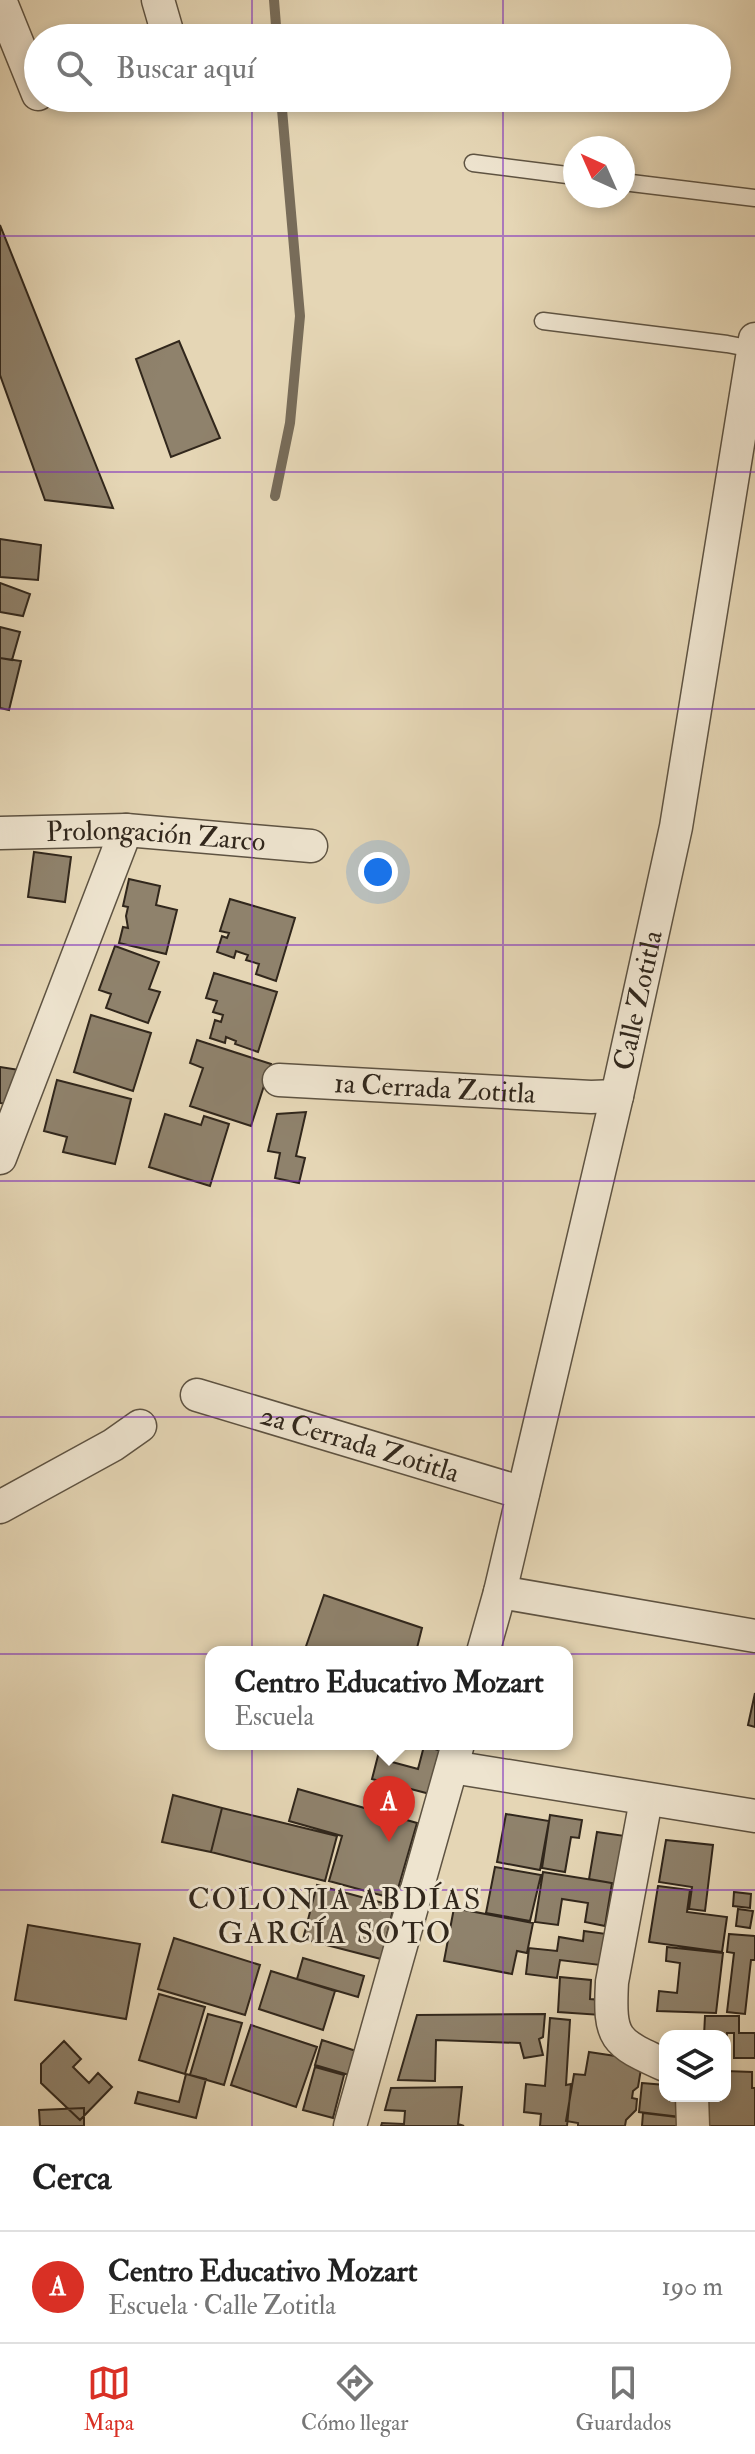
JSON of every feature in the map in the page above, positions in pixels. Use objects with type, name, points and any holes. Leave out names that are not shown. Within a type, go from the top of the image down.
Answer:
[{"type":"street","points":[[0,0],[24,59]]},
{"type":"street","points":[[158,0],[165,24]]},
{"type":"street","name":"Calle Zotitla","points":[[485,1646],[523,1493],[604,1097],[676,827],[754,344]]},
{"type":"street","points":[[0,1158],[126,830]]},
{"type":"street","name":"Prolongación Zarco","points":[[0,833],[126,830],[311,846]]},
{"type":"street","name":"1a Cerrada Zotitla","points":[[279,1080],[604,1097]]},
{"type":"street","name":"2a Cerrada Zotitla","points":[[197,1395],[523,1493]]},
{"type":"street","points":[[0,1507],[113,1445],[140,1426]]},
{"type":"street","points":[[500,1592],[755,1636]]},
{"type":"street","points":[[350,2126],[455,1756],[646,1800],[755,1816]]},
{"type":"street","points":[[646,1800],[612,1982],[611,2010],[614,2033],[629,2049],[659,2062]]},
{"type":"street","points":[[692,2102],[693,2126]]},
{"type":"lane","points":[[473,163],[563,174]]},
{"type":"lane","points":[[635,183],[755,198]]},
{"type":"lane","points":[[543,321],[727,344],[754,344]]},
{"type":"building","points":[[0,225],[113,508],[45,500],[0,375]]},
{"type":"building","points":[[179,341],[220,438],[171,457],[136,359]]},
{"type":"building","points":[[0,539],[41,545],[38,580],[0,577]]},
{"type":"building","points":[[0,583],[30,594],[23,616],[0,612]]},
{"type":"building","points":[[0,627],[20,632],[12,660],[0,658]]},
{"type":"building","points":[[0,658],[21,661],[9,710],[0,708]]},
{"type":"building","points":[[34,852],[71,857],[65,902],[28,897]]},
{"type":"building","points":[[129,879],[160,886],[156,905],[177,910],[166,954],[119,943],[123,927],[128,928],[128,907],[123,906]]},
{"type":"building","points":[[230,899],[295,918],[276,981],[256,974],[259,964],[246,960],[248,955],[236,951],[234,958],[217,952],[222,936],[227,938],[229,933],[220,931]]},
{"type":"building","points":[[115,946],[159,962],[149,989],[160,992],[148,1023],[106,1008],[111,994],[99,990]]},
{"type":"building","points":[[214,973],[277,992],[258,1052],[235,1044],[236,1041],[226,1037],[225,1043],[210,1038],[215,1020],[221,1022],[223,1015],[213,1012],[217,1001],[206,998]]},
{"type":"building","points":[[91,1015],[151,1033],[133,1091],[74,1072]]},
{"type":"building","points":[[197,1040],[271,1064],[251,1126],[190,1106],[203,1068],[190,1063]]},
{"type":"building","points":[[0,1067],[26,1071],[20,1106],[0,1103]]},
{"type":"building","points":[[57,1080],[131,1099],[115,1164],[63,1152],[67,1137],[44,1131]]},
{"type":"building","points":[[306,1112],[296,1156],[305,1158],[299,1183],[275,1178],[280,1153],[268,1151],[277,1114]]},
{"type":"building","points":[[165,1114],[201,1125],[204,1116],[229,1124],[210,1186],[149,1167]]},
{"type":"building","points":[[324,1595],[422,1628],[418,1646],[306,1646]]},
{"type":"building","points":[[755,1693],[755,1727],[748,1725]]},
{"type":"building","points":[[379,1750],[395,1750],[392,1762],[418,1769],[423,1750],[442,1751],[430,1794],[372,1779]]},
{"type":"building","points":[[298,1789],[417,1823],[395,1899],[329,1881],[342,1836],[289,1821]]},
{"type":"building","points":[[173,1795],[222,1808],[211,1852],[162,1842]]},
{"type":"building","points":[[222,1808],[337,1836],[325,1881],[211,1852]]},
{"type":"building","points":[[506,1814],[549,1821],[540,1870],[497,1862]]},
{"type":"building","points":[[550,1815],[582,1820],[579,1838],[571,1837],[565,1872],[542,1868]]},
{"type":"building","points":[[597,1832],[625,1836],[617,1884],[589,1879]]},
{"type":"building","points":[[666,1840],[713,1845],[705,1911],[689,1909],[692,1887],[659,1882]]},
{"type":"building","points":[[495,1867],[541,1875],[530,1921],[486,1913]]},
{"type":"building","points":[[543,1872],[612,1883],[605,1926],[585,1922],[588,1903],[562,1899],[558,1925],[535,1922]]},
{"type":"building","points":[[317,1885],[394,1906],[381,1959],[303,1939]]},
{"type":"building","points":[[658,1886],[690,1890],[687,1912],[727,1917],[722,1952],[649,1942]]},
{"type":"building","points":[[734,1892],[751,1894],[750,1908],[733,1906]]},
{"type":"building","points":[[454,1908],[533,1923],[527,1953],[517,1951],[512,1974],[444,1961]]},
{"type":"building","points":[[738,1909],[753,1911],[750,1928],[736,1926]]},
{"type":"building","points":[[28,1925],[140,1944],[126,2019],[15,2000]]},
{"type":"building","points":[[584,1931],[614,1935],[608,1966],[560,1960],[557,1978],[526,1974],[529,1948],[557,1951],[559,1937],[583,1941]]},
{"type":"building","points":[[729,1934],[755,1936],[755,1960],[751,1960],[745,2014],[727,2012],[734,1953],[727,1952]]},
{"type":"building","points":[[174,1938],[260,1965],[245,2015],[158,1989]]},
{"type":"building","points":[[667,1947],[723,1953],[716,2013],[657,2011],[659,1991],[677,1993],[680,1963],[666,1961]]},
{"type":"building","points":[[303,1958],[364,1976],[358,1997],[297,1979]]},
{"type":"building","points":[[271,1971],[335,1991],[323,2030],[259,2009]]},
{"type":"building","points":[[560,1977],[591,1980],[590,1999],[602,2000],[601,2015],[558,2012]]},
{"type":"building","points":[[159,1994],[205,2007],[185,2074],[139,2060]]},
{"type":"building","points":[[208,2014],[242,2023],[224,2085],[190,2075]]},
{"type":"building","points":[[545,2014],[543,2037],[539,2039],[543,2055],[524,2058],[520,2043],[436,2040],[435,2081],[398,2080],[417,2015]]},
{"type":"building","points":[[705,2016],[739,2016],[739,2033],[755,2033],[755,2058],[734,2058],[734,2033],[731,2030],[704,2030]]},
{"type":"building","points":[[550,2018],[570,2020],[566,2085],[571,2084],[567,2126],[540,2126],[541,2114],[524,2112],[526,2084],[545,2086]]},
{"type":"building","points":[[251,2025],[317,2047],[296,2107],[231,2085]]},
{"type":"building","points":[[322,2040],[356,2051],[349,2075],[315,2065]]},
{"type":"building","points":[[64,2041],[81,2059],[73,2067],[89,2083],[98,2073],[112,2087],[80,2120],[41,2083],[41,2064]]},
{"type":"building","points":[[589,2052],[635,2059],[641,2069],[638,2087],[633,2091],[632,2098],[637,2099],[636,2110],[626,2120],[625,2126],[578,2126],[578,2123],[566,2121],[574,2074],[585,2075]]},
{"type":"building","points":[[315,2067],[344,2075],[333,2118],[303,2110]]},
{"type":"building","points":[[731,2071],[752,2072],[755,2126],[707,2126],[707,2102],[731,2102]]},
{"type":"building","points":[[186,2074],[206,2079],[196,2118],[135,2103],[138,2092],[179,2102]]},
{"type":"building","points":[[642,2083],[659,2084],[659,2102],[688,2102],[689,2118],[639,2112]]},
{"type":"building","points":[[462,2087],[458,2124],[464,2126],[381,2126],[382,2123],[404,2124],[405,2111],[385,2110],[391,2088]]},
{"type":"building","points":[[84,2108],[84,2126],[40,2126],[39,2110]]},
{"type":"building","points":[[643,2113],[685,2118],[684,2126],[642,2126]]},
{"type":"waterway","points":[[274,0],[276,24]]},
{"type":"waterway","points":[[275,496],[290,423],[300,316],[282,112]]},
{"type":"place","name":"Centro Educativo Mozart","points":[[389,1842]]},
{"type":"district","name":"COLONIA ABDÍAS GARCÍA SOTO","points":[[335,1916]]}]
